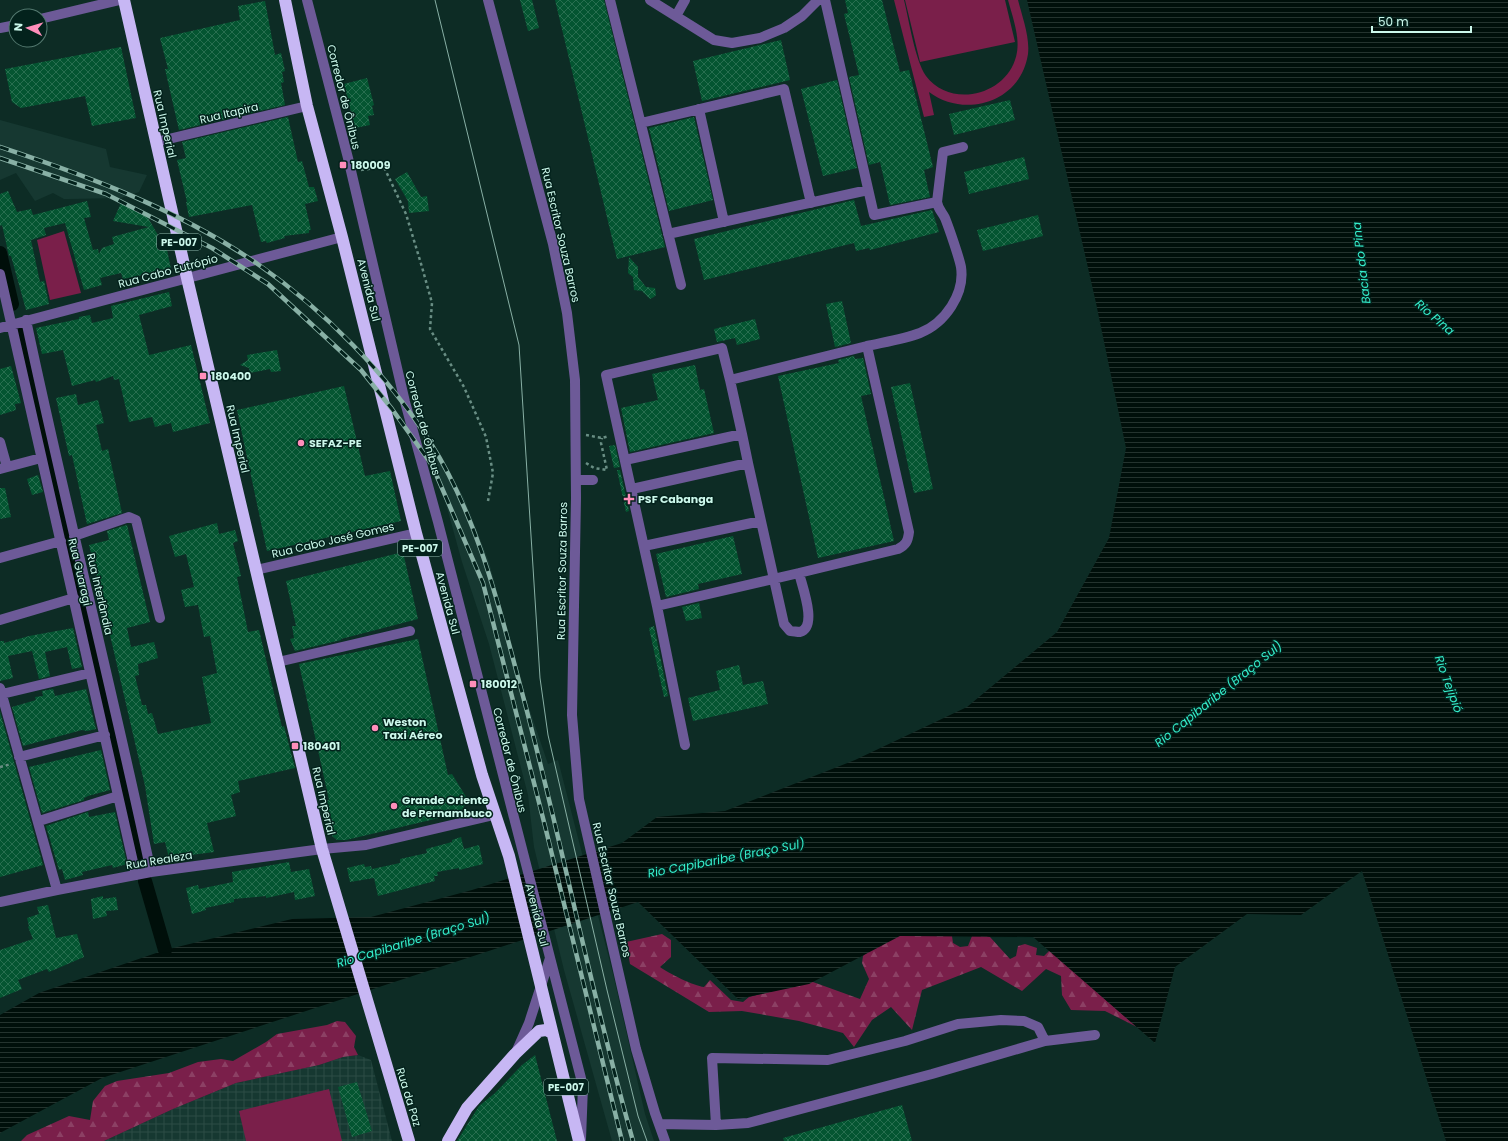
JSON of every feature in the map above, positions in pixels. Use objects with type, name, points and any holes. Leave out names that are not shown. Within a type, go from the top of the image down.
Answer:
[{"type":"highway","name":"Rua Imperial","points":[[124,0],[187,278],[322,849],[384,1061]]},
{"type":"highway","name":"Avenida Sul","points":[[285,0],[307,106],[342,237],[416,533],[494,815],[509,856],[580,1141]]},
{"type":"highway","points":[[448,1141],[467,1108],[516,1054],[539,1031],[546,1030],[552,1033]]},
{"type":"highway","name":"Rua da Paz","points":[[384,1061],[409,1141]]},
{"type":"street","points":[[48,17],[120,0]]},
{"type":"street","name":"Corredor de Ônibus","points":[[307,0],[351,172],[405,402],[438,522],[521,851],[550,957]]},
{"type":"street","name":"Rua Escritor Souza Barros","points":[[488,0],[556,260],[567,313],[575,380],[576,480],[572,715],[579,798],[636,1049],[659,1124],[666,1141]]},
{"type":"street","points":[[610,0],[681,285]]},
{"type":"street","points":[[650,0],[714,40],[732,43],[760,38],[784,28],[802,16],[818,0]]},
{"type":"street","points":[[676,16],[685,0]]},
{"type":"street","points":[[825,0],[874,215],[936,202]]},
{"type":"street","points":[[641,123],[784,89],[811,202]]},
{"type":"street","name":"Rua Itapira","points":[[156,142],[307,106]]},
{"type":"street","points":[[699,110],[724,222]]},
{"type":"street","points":[[730,380],[921,332],[936,324],[952,305],[960,288],[961,267],[944,218],[938,209],[936,202],[943,152],[963,148]]},
{"type":"street","points":[[668,234],[868,190]]},
{"type":"street","name":"Rua Cabo Eutrópio","points":[[0,328],[342,237]]},
{"type":"street","name":"Rua Guaragi","points":[[0,274],[10,325],[61,541],[136,875]]},
{"type":"street","name":"Rua Interlândia","points":[[26,320],[151,872]]},
{"type":"street","points":[[657,606],[898,549],[904,546],[908,540],[908,532],[867,346]]},
{"type":"street","points":[[685,745],[657,606],[606,375],[722,348],[784,624],[790,631],[800,632],[807,627],[810,618],[799,573]]},
{"type":"street","points":[[625,460],[742,434]]},
{"type":"street","points":[[0,442],[4,468],[41,458]]},
{"type":"street","points":[[632,489],[748,463]]},
{"type":"street","points":[[576,480],[593,480]]},
{"type":"street","points":[[74,536],[129,518],[136,520],[160,618]]},
{"type":"street","points":[[644,546],[761,521]]},
{"type":"street","name":"Rua Cabo José Gomes","points":[[256,570],[416,533]]},
{"type":"street","points":[[0,558],[61,541]]},
{"type":"street","points":[[0,620],[74,598]]},
{"type":"street","points":[[278,662],[410,631]]},
{"type":"street","points":[[57,890],[1,691],[90,673]]},
{"type":"street","points":[[19,757],[105,735]]},
{"type":"street","points":[[38,821],[118,796]]},
{"type":"street","name":"Rua Realeza","points":[[0,902],[151,872],[322,849],[366,845],[494,815]]},
{"type":"street","points":[[516,1054],[529,1023],[550,957]]},
{"type":"street","points":[[550,957],[582,1086],[580,1141]]},
{"type":"street","points":[[716,1125],[712,1058],[828,1060],[905,1041],[958,1024],[1001,1020],[1024,1021],[1038,1027],[1045,1042]]},
{"type":"street","points":[[659,1124],[716,1125],[748,1123],[1045,1042],[1095,1035]]},
{"type":"path","points":[[351,172],[384,167],[406,214],[432,303],[430,329],[464,387],[486,437],[493,473],[488,501]]},
{"type":"path","points":[[575,432],[602,438],[619,434]]},
{"type":"path","points":[[575,447],[580,458],[586,463],[594,468],[607,470],[601,443],[602,438]]},
{"type":"shaded area","points":[[0,120],[106,149],[110,167],[147,175],[139,192],[121,198],[64,199],[53,193],[35,201],[16,173],[0,180]]},
{"type":"shaded area","points":[[425,428],[464,498],[489,562],[525,696],[548,764],[558,760],[613,974],[645,1114],[654,1141],[612,1141],[564,970],[534,847],[528,795],[489,644],[462,562]]},
{"type":"shaded area","points":[[358,1055],[371,1060],[392,1141],[104,1141],[173,1109],[236,1083],[319,1065],[343,1057]]},
{"type":"green space","points":[[894,0],[904,0],[913,40],[922,69],[926,76],[936,86],[948,92],[975,94],[988,89],[999,82],[1009,72],[1015,60],[1018,45],[1016,30],[1008,0],[1018,0],[1028,41],[1028,54],[1023,71],[1015,84],[1003,94],[989,101],[974,104],[959,104],[943,100],[929,92],[934,115],[924,117]]},
{"type":"green space","points":[[905,0],[1005,0],[1015,42],[920,62]]},
{"type":"green space","points":[[64,231],[81,293],[50,300],[37,240]]},
{"type":"green space","points":[[886,930],[952,936],[953,943],[960,947],[968,946],[972,936],[982,934],[990,937],[1010,959],[1016,956],[1018,946],[1025,944],[1037,948],[1036,955],[1044,956],[1049,951],[1057,952],[1105,999],[1137,1027],[1105,1011],[1071,1010],[1062,995],[1061,976],[1046,969],[1022,991],[981,967],[922,990],[912,1030],[891,1007],[872,1020],[854,1047],[843,1033],[799,1021],[742,1011],[709,1012],[630,964],[626,942],[662,934],[671,940],[671,957],[660,967],[681,979],[700,986],[704,987],[710,980],[731,1000],[743,1002],[749,997],[769,992],[807,975],[813,982],[860,999],[869,979],[862,963],[863,956]]},
{"type":"green space","points":[[337,1021],[345,1022],[356,1036],[354,1047],[358,1055],[343,1057],[319,1065],[236,1083],[173,1109],[104,1141],[21,1141],[27,1135],[69,1116],[90,1120],[93,1101],[105,1086],[117,1081],[169,1073],[198,1062],[221,1059],[233,1061],[277,1034],[327,1025]]},
{"type":"green space","points":[[329,1089],[342,1141],[246,1141],[239,1111]]},
{"type":"water","points":[[1027,0],[1508,0],[1508,1141],[1446,1141],[1362,871],[1301,915],[1247,914],[1175,967],[1155,1043],[1033,937],[900,936],[809,984],[738,999],[638,902],[102,1078],[0,1133],[0,1015],[39,993],[165,950],[292,919],[371,917],[472,890],[622,843],[657,817],[725,811],[855,760],[967,707],[1057,632],[1109,538],[1126,448],[1096,303]]},
{"type":"building","points":[[520,0],[532,0],[539,28],[528,31]]},
{"type":"building","points":[[555,0],[604,0],[665,247],[617,259]]},
{"type":"building","points":[[845,0],[882,0],[900,72],[909,70],[933,167],[924,170],[930,197],[890,205],[880,162],[869,165],[849,77],[859,75],[844,14],[848,13]]},
{"type":"building","points":[[265,1],[275,55],[281,53],[285,71],[282,72],[284,82],[281,83],[285,105],[179,130],[165,69],[168,69],[160,38],[240,20],[238,6]]},
{"type":"building","points":[[781,40],[790,80],[702,101],[693,61]]},
{"type":"building","points":[[121,47],[136,118],[92,126],[85,96],[21,108],[12,102],[5,69]]},
{"type":"building","points":[[367,78],[374,105],[372,106],[374,115],[368,116],[370,125],[355,128],[344,84]]},
{"type":"building","points":[[837,80],[857,168],[823,176],[801,89]]},
{"type":"building","points":[[1010,100],[1015,120],[954,135],[949,114]]},
{"type":"building","points":[[288,117],[298,162],[302,161],[309,187],[314,187],[318,201],[305,204],[311,230],[309,230],[309,233],[284,236],[285,238],[267,243],[266,241],[261,242],[252,205],[189,217],[177,160],[186,158],[182,142]]},
{"type":"building","points":[[694,117],[713,200],[669,211],[649,128]]},
{"type":"building","points":[[1024,157],[1029,179],[969,194],[964,172]]},
{"type":"building","points":[[407,172],[421,197],[427,196],[429,211],[409,213],[408,201],[395,179]]},
{"type":"building","points":[[8,191],[17,212],[31,209],[33,215],[87,201],[91,217],[84,218],[93,250],[98,249],[99,254],[102,248],[114,244],[112,237],[149,227],[113,221],[121,203],[147,216],[159,237],[164,235],[171,269],[123,279],[121,273],[100,278],[102,285],[84,290],[65,223],[44,228],[46,235],[31,240],[40,282],[44,281],[49,304],[26,310],[11,256],[9,256],[2,225],[0,226],[0,194]]},
{"type":"building","points":[[854,200],[861,226],[932,210],[939,232],[870,250],[869,248],[856,251],[854,243],[704,280],[694,239]]},
{"type":"building","points":[[1038,215],[1043,236],[983,251],[977,230]]},
{"type":"building","points":[[629,257],[638,267],[638,277],[646,287],[655,288],[656,295],[654,297],[650,299],[642,291],[634,290],[633,277],[628,273]]},
{"type":"building","points":[[169,292],[172,306],[139,315],[149,355],[191,345],[210,423],[173,432],[171,423],[155,427],[152,417],[129,422],[119,379],[114,380],[113,376],[96,382],[95,380],[72,386],[63,350],[42,354],[36,328],[79,319],[79,317],[90,315],[92,323],[113,318],[111,306]]},
{"type":"building","points":[[842,301],[851,343],[835,347],[826,304]]},
{"type":"building","points":[[755,319],[760,339],[737,345],[735,338],[717,342],[714,329]]},
{"type":"building","points":[[277,350],[281,371],[271,372],[270,369],[250,373],[249,368],[240,365],[248,360],[247,355]]},
{"type":"building","points":[[854,356],[855,359],[863,358],[871,394],[861,396],[894,541],[818,558],[778,376],[839,363],[838,360]]},
{"type":"building","points":[[695,365],[700,390],[704,389],[714,433],[630,452],[621,408],[658,400],[652,374]]},
{"type":"building","points":[[11,366],[21,403],[15,404],[16,410],[0,415],[0,369]]},
{"type":"building","points":[[910,383],[933,489],[914,493],[891,387]]},
{"type":"building","points":[[344,386],[365,476],[390,471],[401,521],[267,551],[237,410]]},
{"type":"building","points":[[76,394],[78,405],[98,400],[104,423],[96,425],[102,451],[108,449],[122,513],[87,524],[72,455],[69,456],[56,398]]},
{"type":"building","points":[[615,445],[620,467],[614,468],[609,446]]},
{"type":"building","points":[[617,470],[620,470],[629,511],[626,512]]},
{"type":"building","points":[[38,475],[43,492],[32,495],[27,479]]},
{"type":"building","points":[[0,488],[5,488],[11,517],[0,519]]},
{"type":"building","points":[[217,523],[219,534],[235,530],[238,541],[233,543],[241,576],[237,577],[248,632],[259,630],[282,727],[284,726],[295,768],[238,781],[240,792],[231,795],[236,816],[207,823],[214,852],[169,858],[165,842],[154,844],[145,786],[107,622],[104,623],[101,613],[106,612],[89,545],[109,540],[107,531],[127,525],[150,622],[127,628],[131,647],[154,642],[158,658],[138,664],[139,675],[135,676],[142,705],[146,705],[148,714],[152,713],[158,734],[211,723],[202,677],[217,673],[210,636],[204,637],[198,605],[185,607],[181,590],[194,587],[186,554],[175,557],[169,536]]},
{"type":"building","points":[[733,536],[742,574],[698,584],[699,589],[666,597],[656,554]]},
{"type":"building","points":[[403,552],[418,619],[295,651],[290,639],[294,638],[292,626],[296,626],[286,581]]},
{"type":"building","points":[[699,603],[702,618],[686,621],[682,607]]},
{"type":"building","points":[[654,626],[668,696],[664,697],[649,628]]},
{"type":"building","points":[[73,628],[82,667],[72,669],[67,647],[45,652],[50,676],[39,679],[32,651],[8,656],[13,678],[0,681],[0,641],[4,641],[4,643],[29,636]]},
{"type":"building","name":"Weston Taxi Aéreo","points":[[418,639],[448,775],[452,774],[466,797],[466,803],[462,810],[456,814],[346,840],[337,840],[332,836],[323,801],[329,800],[299,664]]},
{"type":"building","points":[[739,665],[743,685],[763,681],[768,704],[693,721],[688,698],[720,690],[716,671]]},
{"type":"building","points":[[53,689],[55,696],[86,689],[96,729],[87,731],[82,730],[23,746],[12,707],[36,700],[35,697],[43,696],[42,691]]},
{"type":"building","points":[[0,712],[43,865],[0,877]]},
{"type":"building","points":[[101,750],[110,790],[88,796],[84,798],[84,800],[42,813],[29,767]]},
{"type":"building","points":[[88,812],[89,817],[115,812],[127,864],[113,868],[112,865],[82,872],[83,875],[65,880],[62,869],[59,870],[46,826]]},
{"type":"building","points":[[461,837],[464,849],[479,845],[483,864],[459,870],[459,868],[437,872],[438,876],[434,876],[435,881],[378,896],[372,869],[400,863],[400,859],[427,853],[426,849],[452,842],[452,840]]},
{"type":"building","points":[[289,862],[291,872],[309,869],[315,896],[295,900],[294,892],[266,898],[266,896],[234,899],[234,902],[205,908],[206,910],[192,914],[186,888],[198,885],[199,889],[233,882],[232,872]]},
{"type":"building","points":[[364,864],[365,867],[371,866],[374,878],[350,882],[347,868]]},
{"type":"building","points":[[103,896],[103,899],[116,897],[118,910],[106,911],[107,916],[93,919],[91,899]]},
{"type":"building","points":[[48,905],[56,938],[77,934],[84,957],[49,972],[47,969],[18,980],[22,989],[0,998],[0,950],[33,939],[28,927],[27,918],[39,914],[37,907]]},
{"type":"building","points":[[535,1055],[557,1141],[457,1141],[479,1106],[495,1093],[522,1065]]},
{"type":"building","points":[[357,1082],[372,1131],[352,1137],[338,1087]]},
{"type":"building","points":[[902,1105],[912,1141],[784,1141],[783,1138]]},
{"type":"waterway","points":[[0,253],[12,304]]},
{"type":"waterway","points":[[18,327],[139,857]]},
{"type":"waterway","points":[[145,881],[165,950]]},
{"type":"tram line","points":[[435,0],[519,345],[540,678],[548,735],[607,990],[638,1116],[647,1141]]},
{"type":"railway","points":[[0,147],[101,183],[166,211],[229,245],[259,265],[307,302],[353,345],[395,392],[430,442],[461,500],[494,591],[535,742],[603,1027],[633,1141]]},
{"type":"railway","points":[[0,158],[106,194],[212,248],[268,284],[361,370],[392,409],[432,465],[483,583],[545,826],[622,1141]]},
{"type":"place","name":"180009","points":[[343,165]]},
{"type":"place","name":"180400","points":[[203,376]]},
{"type":"place","name":"SEFAZ-PE","points":[[301,443]]},
{"type":"place","name":"PSF Cabanga","points":[[629,499]]},
{"type":"place","name":"180012","points":[[473,684]]},
{"type":"place","name":"Weston Taxi Aéreo","points":[[375,728]]},
{"type":"place","name":"180401","points":[[295,746]]},
{"type":"place","name":"Grande Oriente de Pernambuco","points":[[394,806]]},
{"type":"water label","name":"Bacia do Pina","points":[[1361,263]]},
{"type":"water label","name":"Rio Pina","points":[[1435,317]]},
{"type":"water label","name":"Rio Tejipió","points":[[1449,684]]},
{"type":"water label","name":"Rio Capibaribe (Braço Sul)","points":[[1218,694]]},
{"type":"water label","name":"Rio Capibaribe (Braço Sul)","points":[[726,858]]},
{"type":"water label","name":"Rio Capibaribe (Braço Sul)","points":[[413,940]]}]
